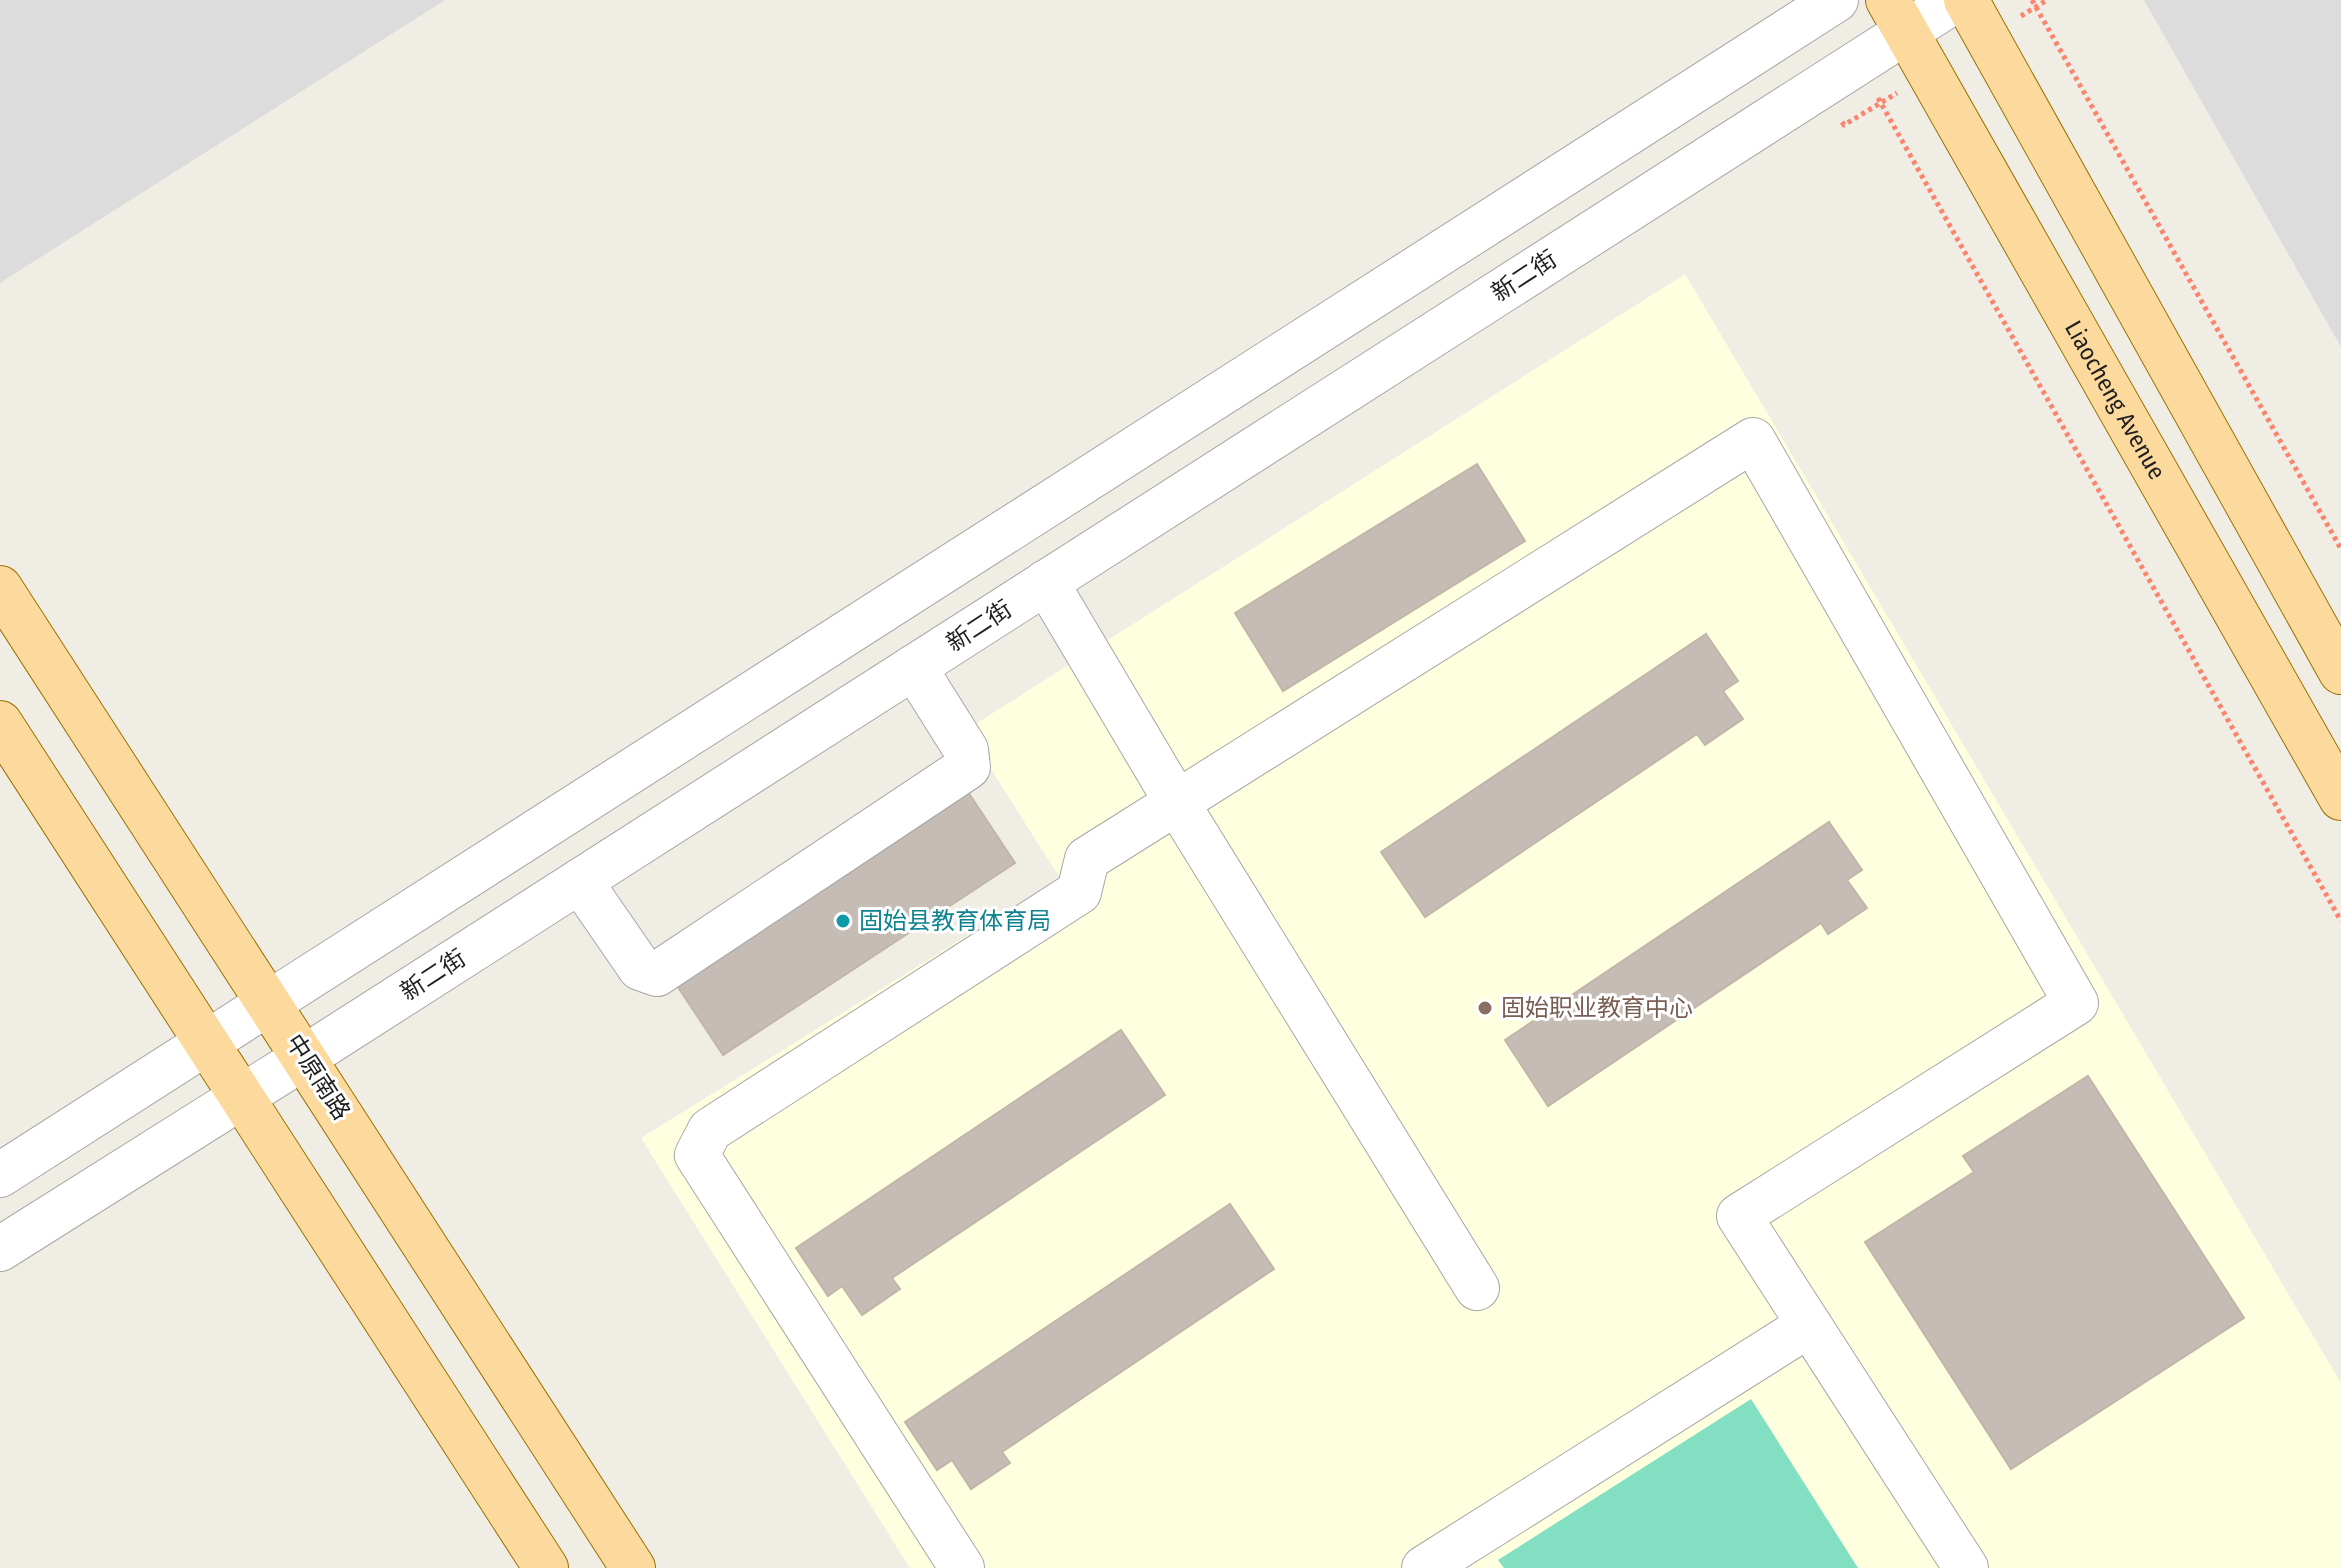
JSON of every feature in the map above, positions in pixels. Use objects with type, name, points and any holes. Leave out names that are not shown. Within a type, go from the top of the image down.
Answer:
[{"type":"main road","points":[[1966,0],[2341,672]]},
{"type":"main road","name":"Liaocheng Avenue","points":[[1897,16],[2341,798]]},
{"type":"main road","name":"中原南路","points":[[0,588],[633,1568]]},
{"type":"main road","points":[[0,723],[546,1568]]},
{"type":"street","points":[[0,1175],[1836,0]]},
{"type":"street","name":"新二街","points":[[0,1249],[1858,63],[1897,16],[1956,0]]},
{"type":"street","points":[[962,1568],[697,1155],[710,1130],[1079,892],[1087,859],[1753,440],[2076,1003],[1739,1216],[1966,1568]]},
{"type":"street","points":[[1046,582],[1177,803],[1477,1288]]},
{"type":"street","points":[[580,881],[640,968],[657,974],[968,767],[966,750],[914,667]]},
{"type":"street","points":[[1424,1568],[1809,1325]]},
{"type":"path","points":[[2032,0],[2341,549]]},
{"type":"path","points":[[1858,63],[2341,921]]},
{"type":"shaded area","points":[[0,0],[445,0],[0,283]]},
{"type":"shaded area","points":[[2144,0],[2341,0],[2341,347]]},
{"type":"shaded area","name":"固始职业教育中心","points":[[1685,274],[2341,1383],[2341,1568],[910,1568],[641,1138],[1060,878],[966,730]]},
{"type":"green space","points":[[1751,1399],[1858,1568],[1504,1568],[1498,1560]]},
{"type":"building","points":[[1477,464],[1525,541],[1283,691],[1235,613]]},
{"type":"building","points":[[1706,634],[1738,681],[1723,691],[1743,719],[1705,745],[1697,734],[1425,917],[1381,852]]},
{"type":"building","name":"固始县教育体育局","points":[[964,786],[1015,863],[723,1055],[672,978]]},
{"type":"building","points":[[1829,822],[1862,870],[1847,880],[1867,908],[1828,934],[1821,923],[1548,1106],[1505,1040]]},
{"type":"building","points":[[1121,1030],[1165,1095],[892,1278],[900,1289],[862,1315],[842,1286],[828,1296],[796,1248]]},
{"type":"building","points":[[2088,1076],[2244,1318],[2011,1469],[1865,1242],[1974,1172],[1963,1156]]},
{"type":"building","points":[[1230,1204],[1274,1269],[1002,1452],[1010,1463],[971,1489],[952,1460],[937,1470],[905,1422]]},
{"type":"place","name":"固始县教育体育局","points":[[843,921]]},
{"type":"place","name":"固始职业教育中心","points":[[1485,1008]]}]
